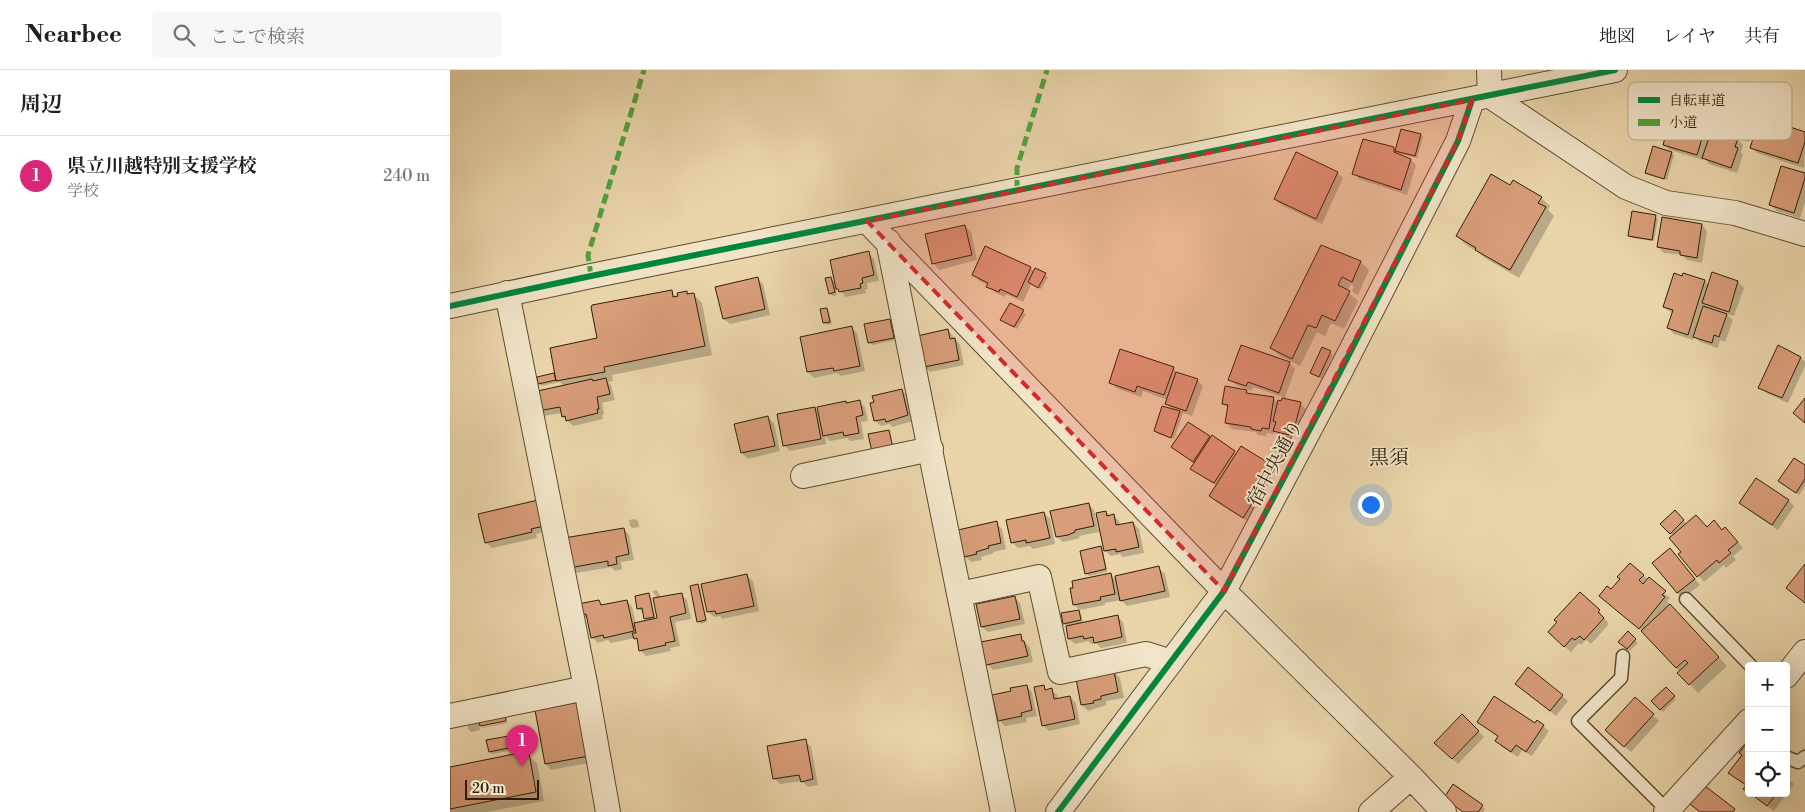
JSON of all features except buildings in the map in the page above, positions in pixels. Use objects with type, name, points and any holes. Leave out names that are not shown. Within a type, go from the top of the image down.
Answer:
[{"type":"street","points":[[1481,98],[1489,70]]},
{"type":"street","points":[[450,306],[1615,70]]},
{"type":"street","points":[[1481,98],[1626,187],[1666,203],[1735,212],[1805,234]]},
{"type":"street","name":"宿中央通り","points":[[1058,812],[1224,591],[1340,372],[1481,98]]},
{"type":"street","points":[[867,221],[1224,591],[1444,812]]},
{"type":"street","points":[[888,241],[1003,812]]},
{"type":"street","points":[[507,293],[586,688],[608,812]]},
{"type":"street","points":[[803,476],[931,449]]},
{"type":"street","points":[[960,594],[1039,577],[1060,672],[1146,654],[1171,662]]},
{"type":"street","points":[[1790,671],[1805,652]]},
{"type":"street","points":[[450,716],[586,688]]},
{"type":"street","points":[[1666,811],[1745,728]]},
{"type":"street","points":[[1370,812],[1411,777]]},
{"type":"lane","points":[[1686,599],[1747,662]]},
{"type":"lane","points":[[1623,656],[1621,678],[1578,721],[1666,811]]},
{"type":"lane","points":[[1790,759],[1798,762],[1805,756]]},
{"type":"highlighted area","points":[[1472,100],[1458,141],[1224,591],[867,221],[1017,190]]},
{"type":"marked path","points":[[591,276],[588,255],[644,70]]},
{"type":"marked path","points":[[1017,190],[1017,168],[1047,70]]},
{"type":"cycle path","points":[[450,306],[1615,70]]},
{"type":"cycle path","points":[[1058,812],[1224,591],[1340,372],[1458,141],[1472,100]]},
{"type":"place","name":"県立川越特別支援学校","points":[[522,766]]},
{"type":"district","name":"黒須","points":[[1389,458]]}]
